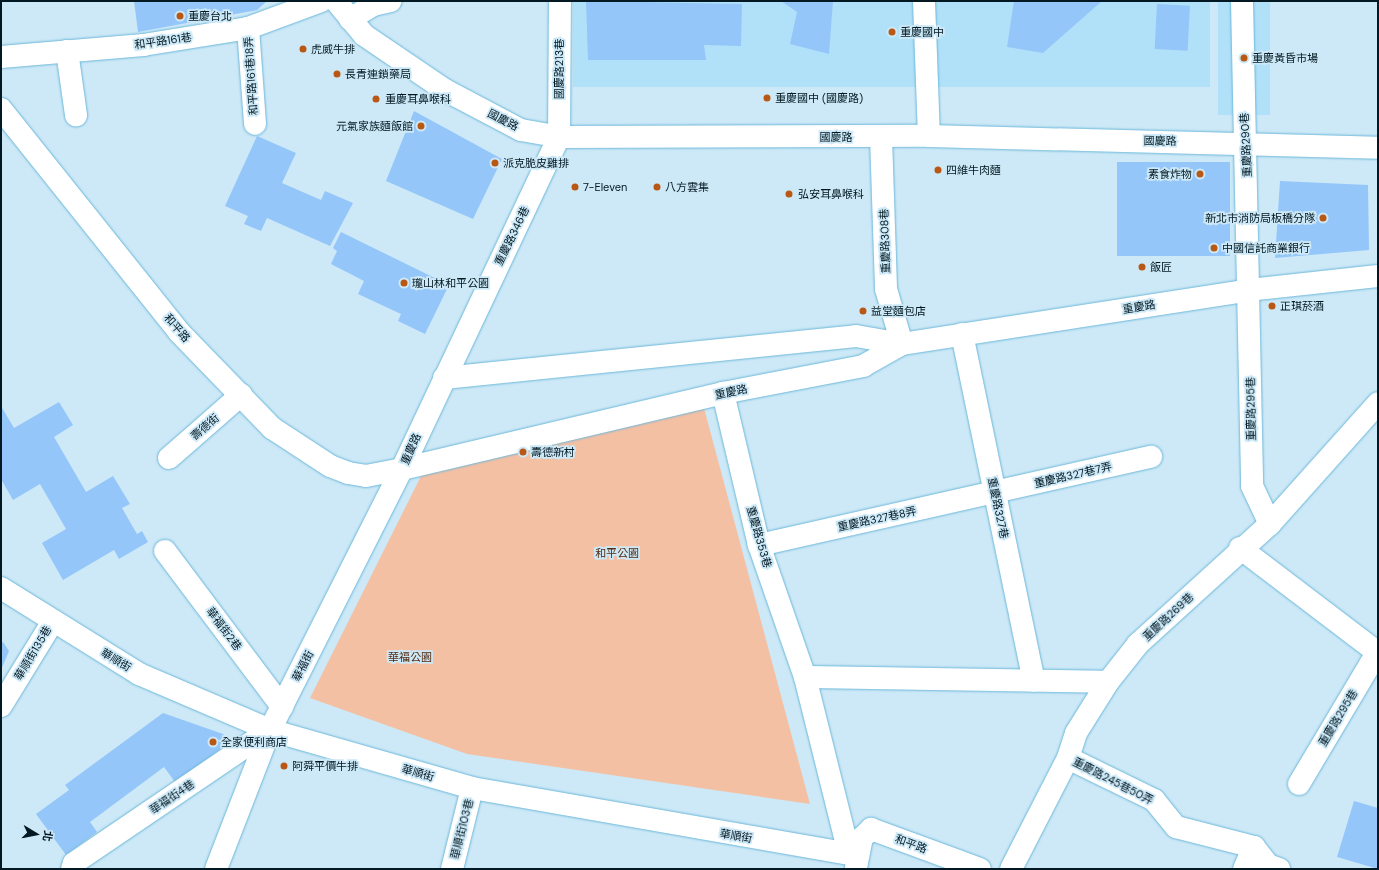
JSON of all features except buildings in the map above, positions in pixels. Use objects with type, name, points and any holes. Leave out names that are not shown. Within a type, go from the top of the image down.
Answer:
[{"type":"street","name":"和平路161巷","points":[[1,56],[143,45],[248,28],[321,1]]},
{"type":"street","name":"國慶路","points":[[336,1],[364,35],[445,90],[521,130],[559,137],[929,136],[1244,142],[1378,148]]},
{"type":"street","points":[[350,19],[373,5],[391,1]]},
{"type":"street","name":"國慶路213巷","points":[[559,137],[560,1]]},
{"type":"street","points":[[924,1],[929,136]]},
{"type":"street","name":"重慶路290巷","points":[[1242,1],[1244,142],[1249,290]]},
{"type":"street","name":"和平路161巷18弄","points":[[248,28],[255,124]]},
{"type":"street","points":[[67,51],[76,114]]},
{"type":"street","name":"和平路","points":[[1,109],[179,332],[272,428],[330,466],[366,476],[402,469]]},
{"type":"street","name":"重慶路346巷","points":[[444,378],[559,137]]},
{"type":"street","name":"重慶路308巷","points":[[881,137],[886,289],[902,344]]},
{"type":"street","name":"重慶路","points":[[402,469],[444,378],[856,336],[902,344],[1249,290],[1378,276]]},
{"type":"street","name":"重慶路295巷","points":[[1249,290],[1252,486],[1270,524]]},
{"type":"street","name":"重慶路327巷","points":[[962,334],[1034,681]]},
{"type":"street","name":"重慶路","points":[[402,469],[723,393],[863,366],[902,344]]},
{"type":"street","name":"重慶路353巷","points":[[723,393],[759,545],[805,677],[854,860]]},
{"type":"street","name":"壽德街","points":[[169,458],[241,395]]},
{"type":"street","name":"重慶路269巷","points":[[1011,869],[1068,758],[1076,733],[1108,682],[1138,644],[1240,548],[1270,524],[1378,403]]},
{"type":"street","name":"重慶路327巷7弄","points":[[995,494],[1150,457]]},
{"type":"street","name":"華福街","points":[[216,869],[270,730],[402,469]]},
{"type":"street","name":"重慶路327巷8弄","points":[[759,545],[995,494]]},
{"type":"street","name":"重慶路295巷","points":[[1240,548],[1378,652],[1299,784]]},
{"type":"street","name":"華福街2巷","points":[[165,552],[282,707]]},
{"type":"street","name":"華順街","points":[[1,588],[139,674],[270,730],[472,788],[854,860]]},
{"type":"street","name":"華順街135巷","points":[[1,706],[53,621]]},
{"type":"street","points":[[805,677],[1108,682]]},
{"type":"street","name":"華福街4巷","points":[[73,866],[270,730]]},
{"type":"street","name":"重慶路245巷50弄","points":[[1068,758],[1154,800],[1176,827],[1254,846]]},
{"type":"street","name":"華順街103巷","points":[[452,869],[472,788]]},
{"type":"street","name":"和平路","points":[[854,860],[862,838],[871,829],[980,869]]},
{"type":"street","points":[[1244,869],[1254,846]]},
{"type":"street","points":[[1254,846],[1268,865],[1279,869]]},
{"type":"shaded area","name":"重慶國中","points":[[573,1],[1210,1],[1210,87],[573,87]]},
{"type":"shaded area","name":"重慶黃昏市場","points":[[1218,1],[1270,1],[1270,115],[1218,115]]},
{"type":"green space","name":"和平公園","points":[[704,408],[810,804],[467,754],[310,698],[422,474]]},
{"type":"place","name":"重慶台北","points":[[180,16]]},
{"type":"place","name":"重慶國中","points":[[892,32]]},
{"type":"place","name":"虎威牛排","points":[[303,49]]},
{"type":"place","name":"重慶黃昏市場","points":[[1244,58]]},
{"type":"place","name":"長青連鎖藥局","points":[[337,74]]},
{"type":"place","name":"重慶國中 (國慶路)","points":[[767,98]]},
{"type":"place","name":"重慶耳鼻喉科","points":[[376,99]]},
{"type":"place","name":"元氣家族麵飯館","points":[[421,126]]},
{"type":"place","name":"派克脆皮雞排","points":[[495,163]]},
{"type":"place","name":"四維牛肉麵","points":[[938,170]]},
{"type":"place","name":"素食炸物","points":[[1200,174]]},
{"type":"place","name":"7-Eleven","points":[[575,187]]},
{"type":"place","name":"八方雲集","points":[[657,187]]},
{"type":"place","name":"弘安耳鼻喉科","points":[[789,194]]},
{"type":"place","name":"新北市消防局板橋分隊","points":[[1323,218]]},
{"type":"place","name":"中國信託商業銀行","points":[[1214,248]]},
{"type":"place","name":"飯匠","points":[[1142,267]]},
{"type":"place","name":"瓏山林和平公園","points":[[404,283]]},
{"type":"place","name":"正琪菸酒","points":[[1272,306]]},
{"type":"place","name":"益堂麵包店","points":[[863,311]]},
{"type":"place","name":"壽德新村","points":[[523,452]]},
{"type":"place","name":"全家便利商店","points":[[213,742]]},
{"type":"place","name":"阿舜平價牛排","points":[[284,766]]},
{"type":"park label","name":"華福公園","points":[[410,657]]}]
